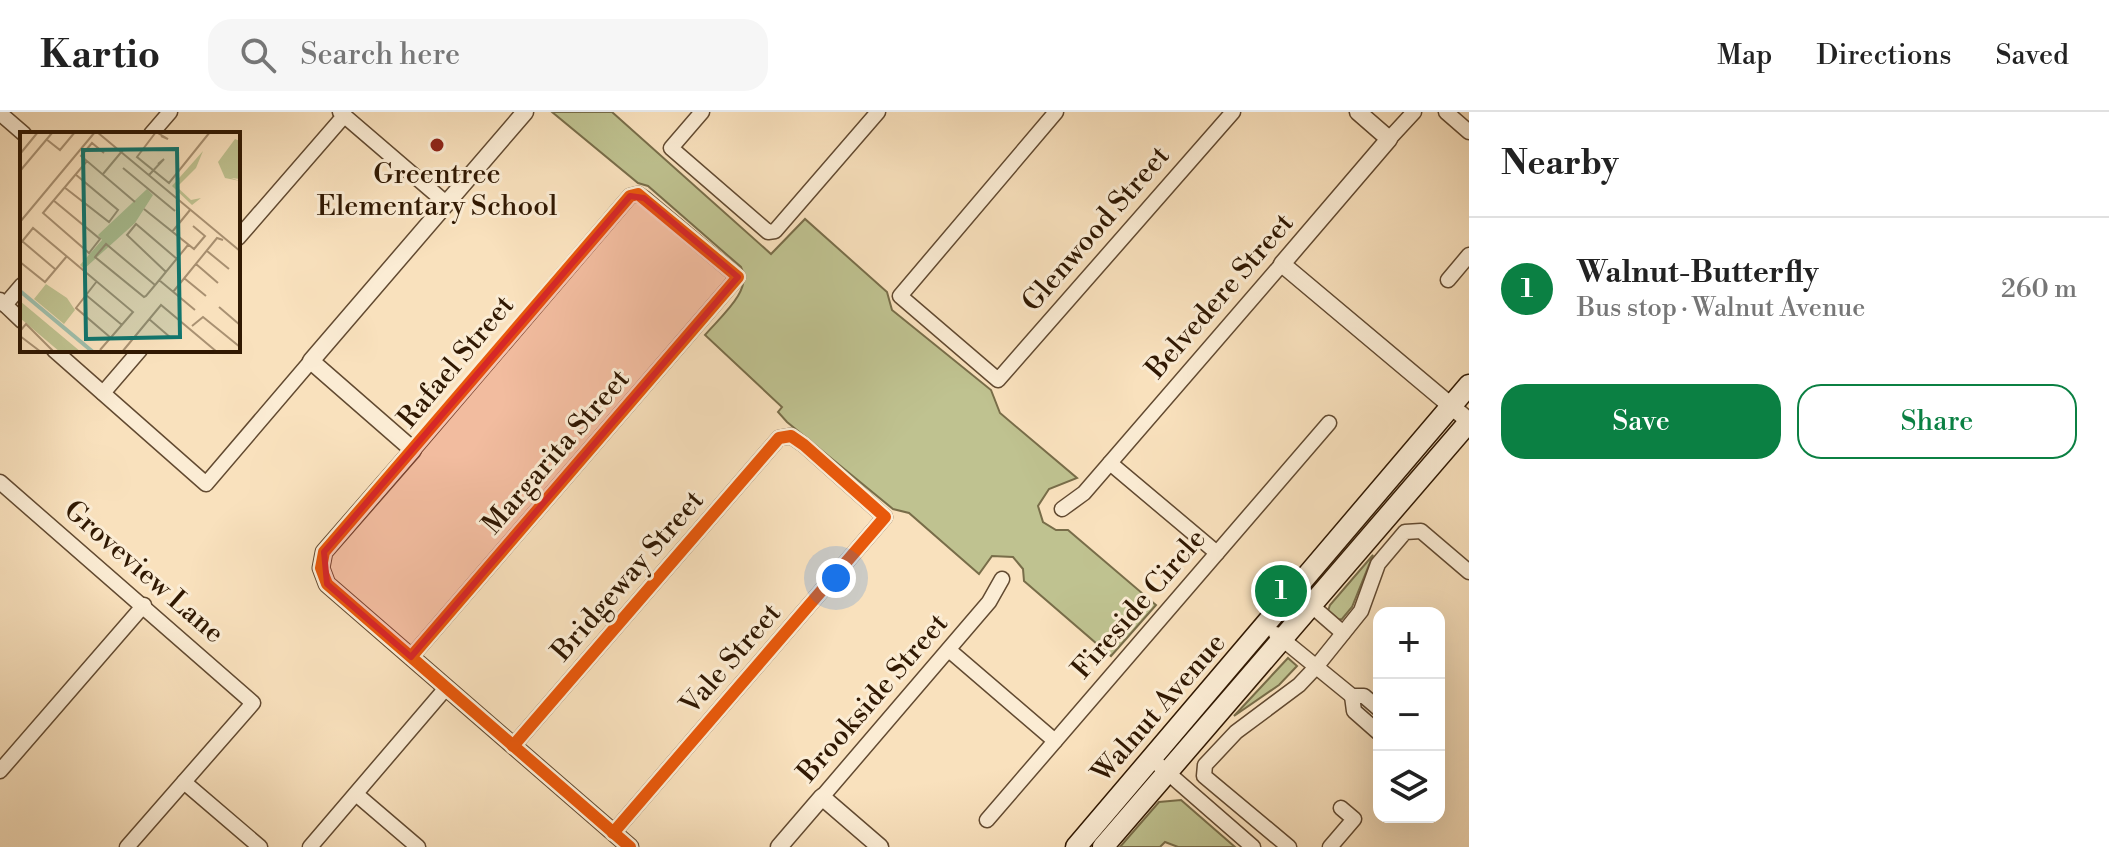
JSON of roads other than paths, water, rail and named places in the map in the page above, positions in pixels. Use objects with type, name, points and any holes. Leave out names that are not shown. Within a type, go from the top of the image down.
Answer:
[{"type":"main road","name":"Walnut Avenue","points":[[1303,599],[1469,385]]},
{"type":"main road","name":"Walnut Avenue","points":[[1076,847],[1160,766],[1303,599],[1469,422]]},
{"type":"main road","name":"Walnut Avenue","points":[[1103,847],[1160,766]]},
{"type":"street","points":[[153,132],[170,112]]},
{"type":"street","points":[[56,352],[206,484],[525,112]]},
{"type":"street","points":[[702,112],[671,148],[768,232],[775,231],[878,112]]},
{"type":"street","name":"Glenwood Street","points":[[1056,112],[900,296],[998,380],[1233,112]]},
{"type":"street","points":[[1358,112],[1389,139]]},
{"type":"street","name":"Belvedere Street","points":[[1062,509],[1084,493],[1414,112]]},
{"type":"street","points":[[1446,112],[1469,132]]},
{"type":"street","points":[[240,236],[342,114],[446,203]]},
{"type":"street","points":[[2,115],[22,132]]},
{"type":"street","name":"Margarita Street","points":[[411,657],[738,277],[638,194]]},
{"type":"street","name":"Rafael Street","points":[[411,657],[327,584],[321,568],[324,552],[630,196],[638,194]]},
{"type":"street","points":[[1448,280],[1469,255]]},
{"type":"street","points":[[1282,264],[1469,422]]},
{"type":"street","points":[[20,287],[2,302],[20,319]]},
{"type":"street","points":[[103,393],[138,352]]},
{"type":"street","points":[[311,361],[413,450]]},
{"type":"street","name":"Fireside Circle","points":[[987,820],[1329,423]]},
{"type":"street","name":"Vale Street","points":[[613,833],[885,517],[797,440],[791,436],[779,438]]},
{"type":"street","name":"Bridgeway Street","points":[[513,746],[779,438]]},
{"type":"street","points":[[1110,463],[1217,553]]},
{"type":"street","name":"Groveview Lane","points":[[0,482],[253,703],[184,782]]},
{"type":"street","points":[[1289,847],[1204,776],[1205,765],[1236,732],[1299,685],[1316,667],[1361,611],[1378,564],[1411,529],[1421,531],[1469,572]]},
{"type":"street","name":"Brookside Street","points":[[779,847],[989,602],[1002,579]]},
{"type":"street","points":[[1303,599],[1343,633]]},
{"type":"street","points":[[0,771],[144,605]]},
{"type":"street","points":[[1274,633],[1352,696],[1364,696],[1373,704]]},
{"type":"street","points":[[949,650],[1055,741]]},
{"type":"street","points":[[411,657],[630,847]]},
{"type":"street","points":[[310,847],[446,688]]},
{"type":"street","points":[[1352,696],[1354,711],[1373,728]]},
{"type":"street","points":[[1160,766],[1253,847]]},
{"type":"street","points":[[127,847],[184,782],[260,847]]},
{"type":"street","points":[[356,794],[418,847]]},
{"type":"street","points":[[822,797],[880,847]]},
{"type":"street","points":[[1330,847],[1354,819],[1341,808]]},
{"type":"place","name":"Greentree Elementary School","points":[[437,145]]},
{"type":"place","name":"Walnut-Butterfly","points":[[1281,591]]}]
